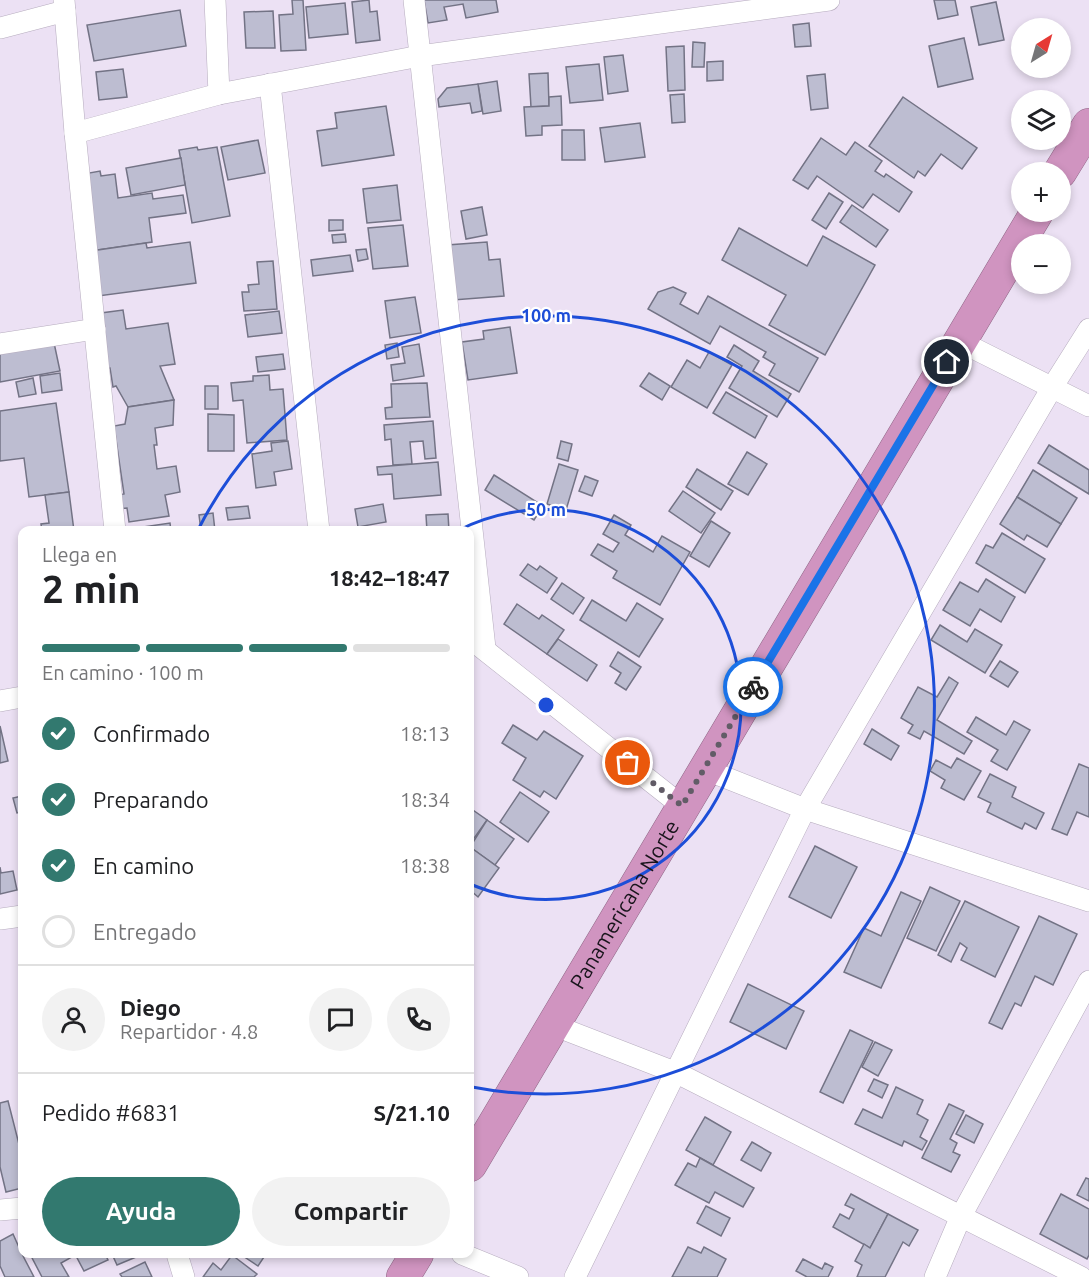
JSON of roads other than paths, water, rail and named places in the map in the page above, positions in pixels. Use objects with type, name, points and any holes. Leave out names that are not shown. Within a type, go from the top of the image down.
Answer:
[{"type":"highway","points":[[1066,162],[1089,125]]},
{"type":"highway","name":"Panamericana Norte","points":[[474,1158],[1031,222]]},
{"type":"highway","points":[[403,1277],[415,1258]]},
{"type":"street","points":[[215,0],[219,94]]},
{"type":"street","points":[[414,0],[466,526]]},
{"type":"street","points":[[75,133],[219,94],[420,56],[829,0]]},
{"type":"street","points":[[0,28],[64,5],[115,526]]},
{"type":"street","points":[[270,84],[318,526]]},
{"type":"street","points":[[0,344],[95,329]]},
{"type":"street","points":[[575,1277],[805,809],[1053,386],[1089,329]]},
{"type":"street","points":[[959,341],[1089,406]]},
{"type":"street","points":[[474,612],[477,643],[682,806]]},
{"type":"street","points":[[0,701],[18,698]]},
{"type":"street","points":[[704,769],[805,809],[1089,901]]},
{"type":"street","points":[[0,919],[18,917]]},
{"type":"street","points":[[935,1277],[961,1216],[1089,981]]},
{"type":"street","points":[[553,1025],[677,1073],[1081,1277]]},
{"type":"street","points":[[0,1210],[18,1208]]},
{"type":"street","points":[[178,1258],[184,1277]]},
{"type":"street","points":[[472,1258],[518,1277]]}]
